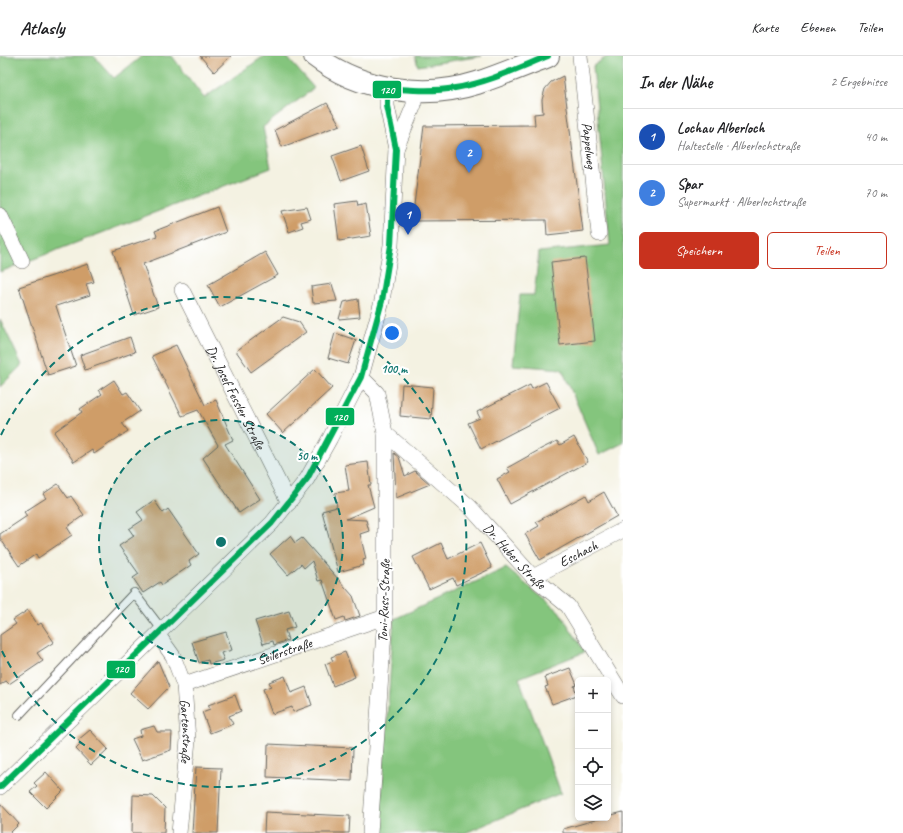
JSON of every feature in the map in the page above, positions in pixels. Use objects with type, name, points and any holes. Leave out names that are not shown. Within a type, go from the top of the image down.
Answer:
[{"type":"street","points":[[315,56],[344,74],[362,82],[387,88],[427,91],[476,83],[548,56]]},
{"type":"street","name":"Pappelweg","points":[[580,56],[599,234]]},
{"type":"street","points":[[0,786],[160,633],[272,523],[289,504],[307,479],[322,453],[361,377],[382,301],[391,245],[396,149],[387,106],[387,88]]},
{"type":"street","points":[[396,149],[414,105],[414,90]]},
{"type":"street","points":[[0,215],[22,261]]},
{"type":"street","name":"Dr. Josef Fessler Straße","points":[[182,290],[289,504]]},
{"type":"street","name":"Toni-Russ-Straße","points":[[361,377],[377,393],[385,433],[385,616],[370,833]]},
{"type":"street","name":"Dr. Huber Straße","points":[[385,433],[470,507],[533,577],[568,606],[623,696]]},
{"type":"street","name":"Eschach","points":[[533,577],[623,530]]},
{"type":"street","name":"Seilerstraße","points":[[184,685],[385,616]]},
{"type":"street","name":"Gartenstraße","points":[[160,633],[173,656],[184,685],[188,740],[179,833]]},
{"type":"lane","points":[[19,715],[134,593],[160,633]]},
{"type":"green space","points":[[0,56],[94,56],[114,78],[142,56],[172,56],[204,98],[264,56],[286,56],[314,88],[263,127],[271,168],[0,272]]},
{"type":"green space","points":[[415,56],[482,56],[418,66]]},
{"type":"green space","points":[[608,56],[623,56],[623,443],[599,455],[562,369],[513,365],[520,295],[534,295],[539,252],[610,245],[593,66]]},
{"type":"green space","points":[[0,319],[22,365],[0,387]]},
{"type":"green space","points":[[506,568],[559,611],[585,652],[519,678],[561,793],[465,833],[379,833],[394,619]]},
{"type":"building","points":[[200,56],[231,56],[214,72]]},
{"type":"building","points":[[563,76],[583,231],[547,235],[546,220],[412,221],[424,126],[535,125],[534,114],[543,113],[542,100],[545,89],[551,82]]},
{"type":"building","points":[[327,103],[340,125],[282,147],[275,130]]},
{"type":"building","points":[[361,146],[369,171],[341,181],[332,156]]},
{"type":"building","points":[[357,201],[358,206],[366,204],[371,236],[339,241],[334,204]]},
{"type":"building","points":[[217,207],[226,232],[143,264],[158,307],[134,315],[113,251],[157,236],[155,231]]},
{"type":"building","points":[[307,207],[311,219],[301,222],[303,227],[289,232],[282,211]]},
{"type":"building","points":[[265,252],[278,275],[220,307],[208,285]]},
{"type":"building","points":[[585,258],[595,341],[560,345],[551,262]]},
{"type":"building","points":[[88,264],[94,282],[86,284],[90,295],[56,306],[76,366],[48,375],[19,287]]},
{"type":"building","points":[[332,284],[337,301],[313,303],[311,287]]},
{"type":"building","points":[[358,299],[360,317],[339,319],[344,302]]},
{"type":"building","points":[[283,317],[299,322],[306,332],[251,372],[236,351]]},
{"type":"building","points":[[335,333],[356,340],[348,364],[328,358]]},
{"type":"building","points":[[130,337],[135,352],[85,370],[80,355]]},
{"type":"building","points":[[176,345],[205,405],[216,400],[233,440],[225,444],[260,499],[239,513],[203,458],[218,445],[198,410],[182,416],[152,356]]},
{"type":"building","points":[[315,369],[332,388],[283,433],[266,414]]},
{"type":"building","points":[[114,380],[123,394],[127,392],[140,411],[122,423],[128,431],[94,454],[92,450],[74,462],[54,432],[82,412],[80,409],[102,394],[99,390]]},
{"type":"building","points":[[546,382],[560,408],[481,449],[468,423],[480,418],[477,412],[530,385],[532,389]]},
{"type":"building","points":[[402,384],[433,387],[431,419],[400,416]]},
{"type":"building","points":[[574,437],[588,462],[510,504],[497,479],[510,472],[507,468],[557,441],[560,445]]},
{"type":"building","points":[[394,453],[399,457],[405,476],[415,471],[430,484],[396,498]]},
{"type":"building","points":[[368,462],[371,485],[368,485],[374,507],[346,519],[366,520],[369,531],[360,534],[366,559],[363,560],[364,565],[338,572],[322,511],[337,507],[335,493],[349,491],[345,465]]},
{"type":"building","points":[[58,484],[68,498],[71,496],[84,515],[67,527],[72,535],[38,558],[36,554],[19,566],[0,538],[0,534],[27,516],[24,512],[46,498],[43,494]]},
{"type":"building","points":[[604,492],[617,516],[540,560],[525,534],[539,526],[536,522],[586,495],[589,501]]},
{"type":"building","points":[[154,500],[163,513],[168,509],[199,554],[189,561],[191,565],[162,585],[160,582],[143,593],[133,578],[139,574],[119,546],[134,536],[129,529],[143,520],[137,512]]},
{"type":"building","points":[[290,536],[295,543],[302,538],[353,596],[360,616],[345,621],[344,617],[336,620],[322,580],[318,581],[312,561],[304,568],[301,564],[288,575],[270,554]]},
{"type":"building","points":[[441,543],[448,559],[480,543],[492,568],[456,585],[453,578],[429,589],[413,557]]},
{"type":"building","points":[[28,610],[38,625],[41,623],[54,642],[37,653],[43,661],[9,684],[6,681],[0,685],[0,635],[16,624],[13,620]]},
{"type":"building","points":[[289,611],[295,627],[285,630],[288,640],[274,645],[273,641],[263,644],[255,621]]},
{"type":"building","points":[[226,632],[232,650],[221,653],[224,660],[209,664],[208,660],[199,663],[192,642]]},
{"type":"building","points":[[345,652],[355,677],[333,686],[325,664],[333,661],[331,657]]},
{"type":"building","points":[[158,661],[169,687],[148,709],[130,693]]},
{"type":"building","points":[[570,668],[575,680],[575,696],[552,704],[545,687],[548,686],[545,677]]},
{"type":"building","points":[[285,676],[291,693],[306,687],[312,705],[293,712],[292,707],[272,714],[263,689],[271,686],[269,682]]},
{"type":"building","points":[[235,695],[241,711],[229,716],[233,724],[210,733],[202,712],[210,709],[208,705]]},
{"type":"building","points":[[154,726],[157,732],[172,732],[171,750],[142,760],[132,739],[141,736],[140,730]]},
{"type":"building","points":[[90,730],[108,749],[91,765],[76,749],[81,744],[78,740]]},
{"type":"building","points":[[268,744],[353,748],[352,781],[267,777]]},
{"type":"building","points":[[196,767],[221,768],[218,833],[192,833]]},
{"type":"building","points":[[46,772],[63,791],[46,808],[30,792],[37,786],[34,783]]},
{"type":"building","points":[[133,795],[153,796],[165,808],[164,833],[132,833]]},
{"type":"building","points":[[0,803],[19,824],[10,833],[0,833]]},
{"type":"building","points":[[265,812],[350,816],[349,833],[264,833]]},
{"type":"building","points":[[623,812],[623,833],[563,833],[563,829],[591,821],[611,821],[611,815]]},
{"type":"transit line","name":"120","points":[[0,787],[272,523],[307,479],[361,377],[382,301],[391,245],[396,149],[387,106],[387,88],[429,90],[467,86],[502,75],[548,56]]},
{"type":"place","name":"Spar","points":[[469,173]]},
{"type":"place","name":"Lochau Alberloch","points":[[408,235]]}]
